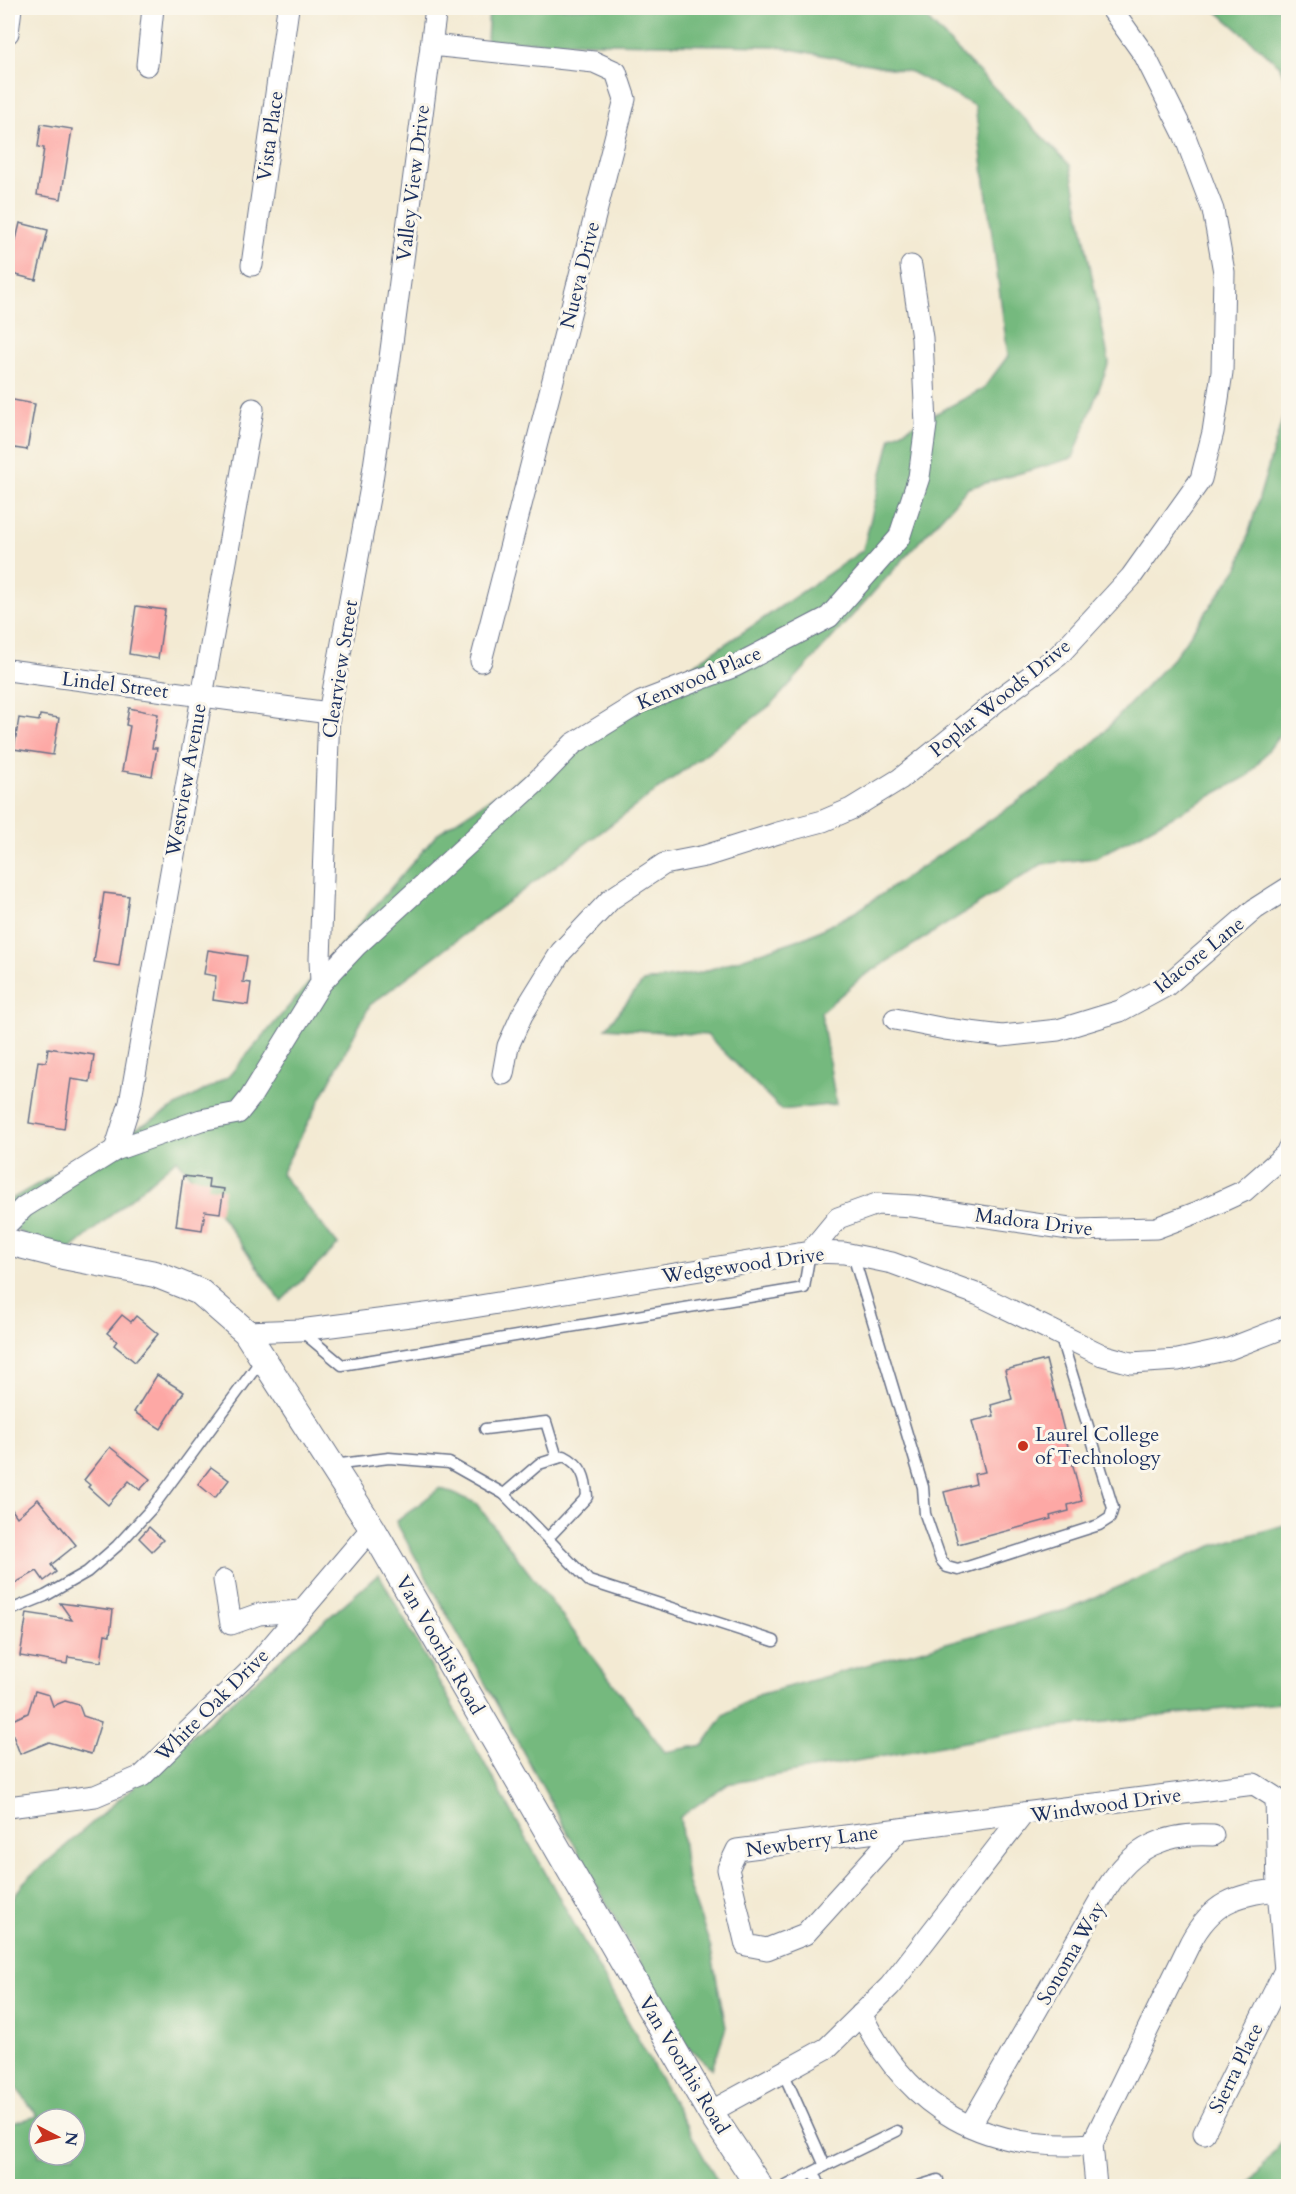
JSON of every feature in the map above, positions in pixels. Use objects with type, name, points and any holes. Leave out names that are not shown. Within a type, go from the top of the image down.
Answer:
[{"type":"street","points":[[8,33],[11,8]]},
{"type":"street","points":[[147,65],[153,8]]},
{"type":"street","name":"Vista Place","points":[[252,265],[288,8]]},
{"type":"street","name":"Valley View Drive","points":[[390,358],[436,8]]},
{"type":"street","name":"Poplar Woods Drive","points":[[503,1074],[508,1046],[527,1006],[561,952],[611,899],[664,864],[705,856],[823,821],[851,809],[900,779],[1003,696],[1058,656],[1131,577],[1201,479],[1213,432],[1222,372],[1224,272],[1213,210],[1184,134],[1145,56],[1111,8]]},
{"type":"street","name":"Nueva Drive","points":[[431,45],[594,62],[616,72],[626,99],[480,661]]},
{"type":"street","name":"Kenwood Place","points":[[8,1223],[24,1207],[115,1150],[201,1120],[238,1113],[321,983],[356,946],[534,784],[573,744],[641,702],[735,666],[829,617],[899,538],[919,477],[926,425],[922,338],[911,266]]},
{"type":"street","name":"Clearview Street","points":[[321,983],[329,713],[371,487],[390,358]]},
{"type":"street","name":"Westview Avenue","points":[[115,1150],[130,1103],[253,409]]},
{"type":"street","name":"Lindel Street","points":[[8,670],[329,713]]},
{"type":"street","name":"Idacore Lane","points":[[895,1019],[945,1029],[1002,1036],[1058,1030],[1120,1011],[1166,986],[1255,909],[1288,888]]},
{"type":"street","name":"Madora Drive","points":[[810,1252],[838,1218],[877,1204],[913,1206],[1076,1230],[1156,1228],[1244,1191],[1286,1154],[1288,1149]]},
{"type":"street","name":"Van Voorhis Road","points":[[8,1242],[63,1256],[155,1274],[200,1292],[246,1332],[372,1528],[710,2112],[759,2187]]},
{"type":"street","name":"Wedgewood Drive","points":[[246,1332],[300,1330],[449,1311],[810,1252],[853,1254],[892,1263],[979,1295],[1102,1355],[1131,1363],[1178,1360],[1229,1349],[1288,1326]]},
{"type":"street","name":"White Oak Drive","points":[[8,1807],[95,1796],[142,1776],[254,1667],[372,1528]]},
{"type":"street","points":[[224,1580],[231,1624],[259,1614],[301,1611]]},
{"type":"street","name":"Windwood Drive","points":[[710,2112],[827,2048],[890,1986],[1024,1813],[1254,1784],[1276,1798],[1278,1890],[1287,1980]]},
{"type":"street","name":"Newberry Lane","points":[[900,1829],[805,1934],[767,1949],[746,1945],[729,1869],[737,1850],[1024,1813]]},
{"type":"street","name":"Sonoma Way","points":[[970,2126],[1107,1888],[1124,1866],[1148,1847],[1167,1839],[1195,1834],[1213,1835]]},
{"type":"street","points":[[1096,2187],[1092,2144],[1201,1926],[1210,1915],[1233,1899],[1249,1893],[1278,1890]]},
{"type":"street","name":"Sierra Place","points":[[1204,2133],[1287,1980]]},
{"type":"street","points":[[861,2014],[874,2039],[904,2079],[943,2111],[970,2126],[997,2137],[1032,2145],[1092,2144]]},
{"type":"lane","points":[[300,1330],[342,1365],[804,1288],[810,1252]]},
{"type":"lane","points":[[853,1254],[923,1487],[924,1514],[940,1560],[947,1567],[958,1570],[1099,1525],[1110,1518],[1113,1508],[1060,1335]]},
{"type":"lane","points":[[8,1611],[45,1596],[87,1572],[117,1546],[152,1508],[262,1358]]},
{"type":"lane","points":[[485,1429],[546,1422],[557,1458]]},
{"type":"lane","points":[[504,1494],[538,1464],[564,1456],[575,1461],[586,1480],[587,1497],[548,1538]]},
{"type":"lane","points":[[333,1466],[389,1458],[449,1463],[504,1494],[589,1581],[774,1641]]},
{"type":"lane","points":[[783,2072],[825,2166]]},
{"type":"lane","points":[[786,2187],[897,2131]]},
{"type":"lane","points":[[814,2172],[820,2187]]},
{"type":"lane","points":[[918,2187],[938,2180]]},
{"type":"green space","points":[[489,8],[922,8],[925,17],[1070,165],[1109,362],[1073,458],[968,488],[772,704],[370,1005],[281,1174],[338,1245],[281,1301],[215,1207],[177,1159],[63,1256],[8,1225],[8,1201],[228,1077],[438,833],[748,629],[863,550],[891,437],[983,389],[1008,356],[975,106],[911,72],[774,46],[487,41]]},
{"type":"green space","points":[[1213,8],[1288,8],[1288,91],[1280,66]]},
{"type":"green space","points":[[1288,400],[1288,725],[1248,776],[1095,858],[1042,864],[862,977],[821,1012],[836,1104],[782,1110],[707,1035],[606,1028],[643,982],[699,973],[809,936],[857,911],[1055,776],[1097,739],[1175,656],[1239,566]]},
{"type":"green space","points":[[440,1488],[476,1503],[665,1752],[703,1745],[724,1715],[758,1695],[1066,1610],[1212,1546],[1288,1524],[1288,1702],[1031,1730],[727,1784],[680,1817],[687,1881],[710,1945],[726,2027],[712,2069],[684,2043],[396,1522]]},
{"type":"green space","points":[[379,1574],[720,2186],[8,2186],[8,2124],[27,2119],[27,2167],[87,2167],[87,2107],[31,2107],[8,2077],[8,1907],[24,1882]]},
{"type":"green space","points":[[1288,2133],[1288,2186],[1248,2186]]},
{"type":"building","points":[[41,124],[72,129],[61,199],[37,195],[44,148],[38,147]]},
{"type":"building","points":[[20,223],[48,230],[36,280],[8,273]]},
{"type":"building","points":[[8,399],[35,404],[27,450],[8,447]]},
{"type":"building","points":[[136,606],[165,610],[158,659],[129,654]]},
{"type":"building","points":[[129,708],[158,714],[152,748],[157,748],[152,776],[122,771],[130,726],[126,725]]},
{"type":"building","points":[[40,715],[59,718],[53,755],[14,749],[19,718],[39,721]]},
{"type":"building","points":[[104,893],[129,896],[119,966],[94,962]]},
{"type":"building","points":[[208,950],[247,956],[243,982],[251,983],[248,1005],[213,1000],[216,976],[204,974]]},
{"type":"building","points":[[48,1048],[94,1055],[90,1082],[71,1079],[64,1129],[29,1123],[38,1061],[46,1062]]},
{"type":"building","points":[[183,1176],[209,1179],[208,1187],[224,1189],[220,1213],[205,1211],[202,1230],[176,1226]]},
{"type":"building","points":[[122,1315],[131,1322],[136,1316],[158,1334],[135,1362],[114,1345],[117,1341],[107,1333]]},
{"type":"building","name":"Laurel College of Technology","points":[[1046,1360],[1082,1501],[1068,1505],[1069,1511],[1050,1516],[1051,1519],[958,1544],[944,1492],[976,1484],[974,1474],[985,1472],[972,1421],[994,1416],[991,1405],[1012,1399],[1005,1370]]},
{"type":"building","points":[[157,1375],[184,1392],[161,1429],[134,1412]]},
{"type":"building","points":[[110,1447],[150,1479],[140,1490],[129,1481],[108,1505],[88,1487],[90,1485],[84,1480]]},
{"type":"building","points":[[211,1467],[229,1480],[215,1498],[198,1484]]},
{"type":"building","points":[[38,1499],[76,1545],[51,1565],[56,1572],[44,1581],[37,1571],[8,1587],[8,1504],[17,1517]]},
{"type":"building","points":[[149,1527],[163,1540],[152,1551],[139,1538]]},
{"type":"building","points":[[60,1603],[113,1610],[110,1635],[105,1634],[101,1662],[68,1657],[67,1664],[20,1656],[27,1613],[72,1620]]},
{"type":"building","points":[[35,1691],[49,1695],[53,1706],[65,1701],[79,1705],[83,1716],[101,1722],[91,1754],[49,1742],[20,1754],[8,1722],[28,1713]]},
{"type":"place","name":"Laurel College of Technology","points":[[1023,1446]]}]
